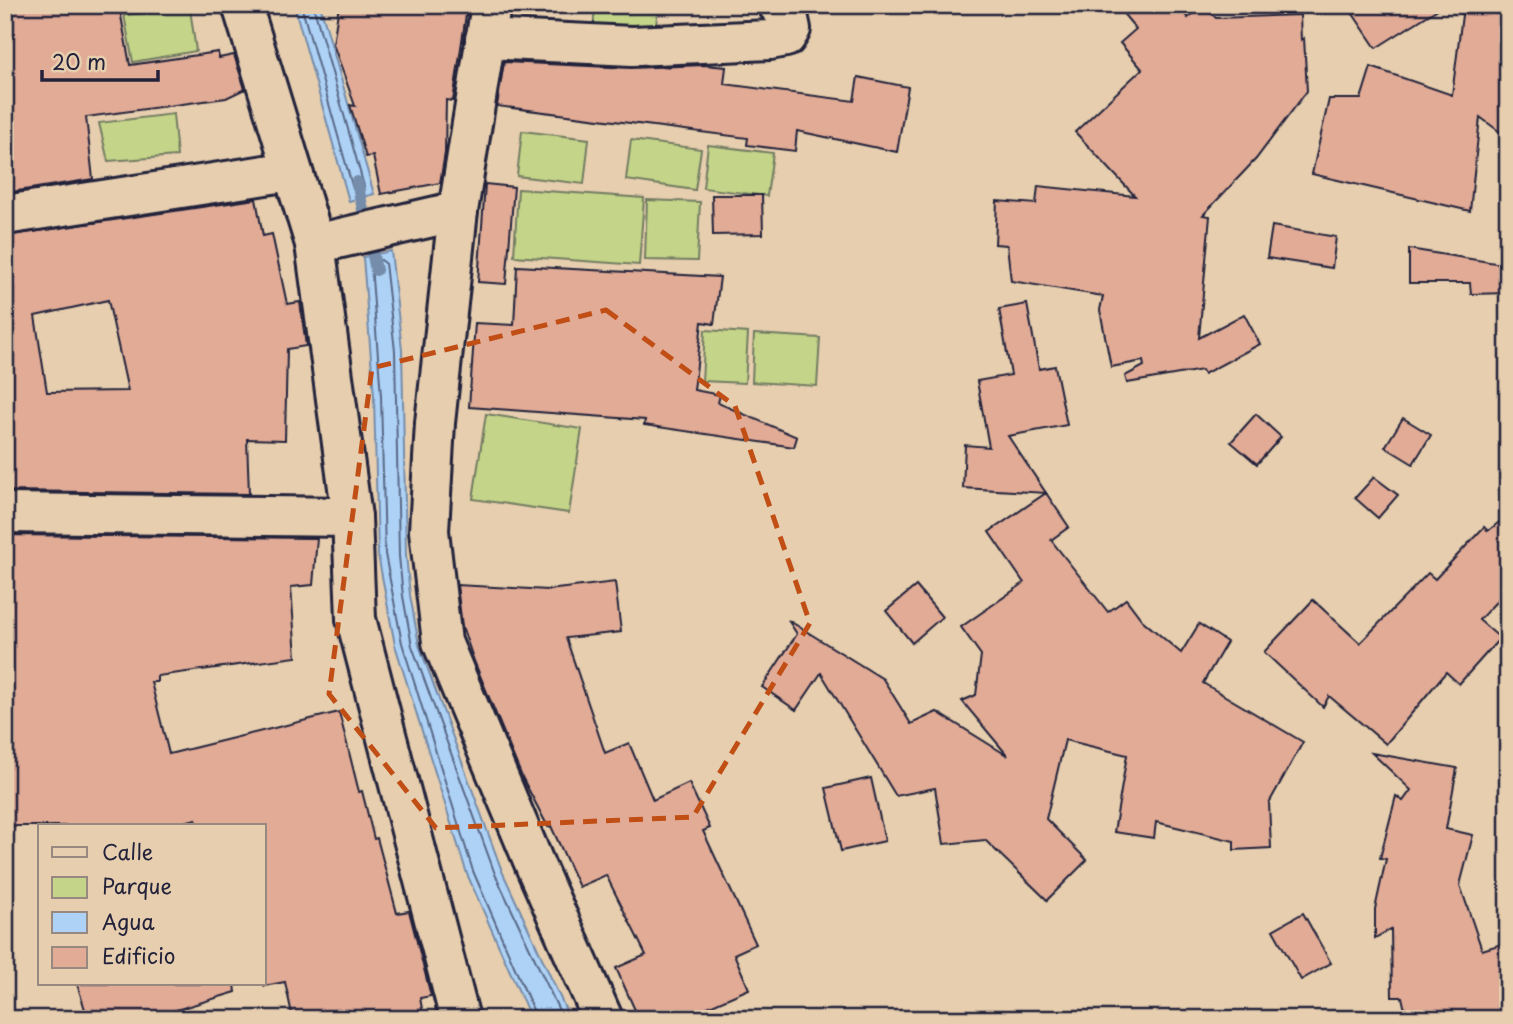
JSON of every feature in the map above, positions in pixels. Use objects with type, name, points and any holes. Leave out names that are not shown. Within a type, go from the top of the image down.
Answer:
[{"type":"street","points":[[242,5],[315,244],[352,517],[356,619],[460,1019]]},
{"type":"street","points":[[603,1019],[537,870],[442,642],[429,531],[435,423],[458,211],[488,22],[632,46],[771,40],[786,37],[791,29],[788,15],[778,5]]},
{"type":"street","points":[[5,215],[291,171]]},
{"type":"street","points":[[315,244],[458,211]]},
{"type":"street","points":[[5,513],[352,517]]},
{"type":"highlighted area","points":[[606,310],[735,406],[810,623],[693,817],[436,828],[329,694],[372,368]]},
{"type":"green space","points":[[595,5],[658,7],[655,36],[593,32]]},
{"type":"green space","points":[[190,9],[196,51],[133,62],[124,15]]},
{"type":"green space","points":[[173,114],[177,156],[108,161],[99,123]]},
{"type":"green space","points":[[522,131],[589,139],[584,184],[517,176]]},
{"type":"green space","points":[[631,140],[701,149],[695,190],[626,180]]},
{"type":"green space","points":[[708,145],[773,153],[767,196],[703,188]]},
{"type":"green space","points":[[518,189],[644,198],[639,265],[514,256]]},
{"type":"green space","points":[[647,200],[700,202],[697,261],[645,260]]},
{"type":"green space","points":[[705,330],[748,333],[745,383],[702,381]]},
{"type":"green space","points":[[754,334],[820,338],[817,386],[752,382]]},
{"type":"green space","points":[[486,414],[582,429],[569,513],[473,499]]},
{"type":"water","points":[[294,5],[320,5],[374,194],[349,201]]},
{"type":"water","points":[[391,251],[402,350],[406,555],[419,645],[502,871],[570,1019],[531,1019],[467,874],[395,645],[378,555],[374,396],[363,257]]},
{"type":"building","points":[[5,5],[119,5],[130,65],[218,52],[219,58],[234,55],[245,89],[226,98],[86,117],[93,179],[5,193]]},
{"type":"building","points":[[339,5],[451,5],[467,8],[453,101],[446,100],[445,153],[440,183],[381,194],[373,156],[366,157],[350,105],[355,106],[333,44]]},
{"type":"building","points":[[1116,5],[1177,5],[1188,18],[1203,5],[1216,18],[1300,15],[1307,91],[1256,159],[1203,215],[1210,216],[1199,338],[1244,314],[1260,344],[1204,374],[1202,370],[1127,383],[1125,376],[1144,366],[1143,361],[1111,367],[1100,310],[1103,296],[1011,281],[1007,245],[995,244],[997,201],[1036,204],[1038,186],[1135,196],[1075,132],[1142,69],[1120,43],[1136,29]]},
{"type":"building","points":[[1347,5],[1444,5],[1376,48]]},
{"type":"building","points":[[1463,7],[1508,16],[1508,138],[1480,117],[1470,211],[1312,174],[1329,99],[1361,99],[1371,67],[1452,95]]},
{"type":"building","points":[[504,62],[631,68],[704,65],[726,67],[724,84],[854,101],[858,77],[908,87],[897,152],[797,131],[795,151],[747,145],[748,138],[497,106]]},
{"type":"building","points":[[485,184],[514,187],[506,284],[478,282]]},
{"type":"building","points":[[712,195],[762,195],[763,234],[713,235]]},
{"type":"building","points":[[256,199],[263,236],[272,234],[287,304],[300,302],[306,346],[287,349],[285,440],[247,439],[249,494],[5,491],[5,236]],"holes":[[[108,300],[128,391],[47,392],[35,316]]]},
{"type":"building","points":[[1272,226],[1336,237],[1332,268],[1267,258]]},
{"type":"building","points":[[1409,249],[1508,265],[1508,293],[1471,294],[1470,283],[1409,283]]},
{"type":"building","points":[[517,266],[720,277],[714,324],[702,322],[694,390],[720,395],[718,403],[797,437],[794,447],[644,425],[645,420],[469,407],[475,323],[514,325]]},
{"type":"building","points":[[1027,304],[1039,369],[1055,366],[1067,425],[1008,436],[1046,493],[963,488],[965,445],[989,447],[977,381],[1011,375],[999,309]]},
{"type":"building","points":[[1256,414],[1281,437],[1257,464],[1231,442]]},
{"type":"building","points":[[1403,418],[1431,435],[1413,464],[1385,447]]},
{"type":"building","points":[[1374,477],[1398,495],[1378,518],[1355,498]]},
{"type":"building","points":[[1046,493],[1069,527],[1051,540],[1108,612],[1126,599],[1142,620],[1181,653],[1199,624],[1227,642],[1203,683],[1303,742],[1269,803],[1271,848],[1234,850],[1234,841],[1156,822],[1154,838],[1114,832],[1127,755],[1065,740],[1046,819],[1087,860],[1047,900],[985,840],[944,844],[935,788],[896,796],[821,673],[796,710],[762,687],[797,634],[788,620],[883,679],[911,724],[937,712],[1008,756],[962,701],[976,695],[981,655],[961,627],[1024,583],[989,532]]},
{"type":"building","points":[[1508,515],[1508,589],[1479,620],[1500,638],[1459,684],[1446,672],[1386,744],[1329,696],[1323,707],[1264,652],[1313,600],[1360,643],[1428,573],[1435,579],[1484,527],[1488,531]]},
{"type":"building","points":[[5,535],[317,538],[313,585],[291,587],[296,657],[157,676],[157,682],[151,682],[169,754],[339,712],[359,792],[362,791],[374,839],[377,838],[397,913],[409,911],[431,996],[420,998],[424,1019],[293,1019],[285,982],[266,986],[266,824],[197,824],[196,819],[176,824],[5,826]]},
{"type":"building","points":[[615,582],[621,632],[566,638],[605,753],[629,743],[653,800],[689,783],[710,828],[703,831],[756,944],[734,954],[749,989],[680,1019],[639,1019],[616,968],[646,955],[606,875],[579,887],[551,826],[548,827],[522,777],[462,626],[457,585],[548,590]]},
{"type":"building","points":[[916,586],[942,617],[912,643],[886,611]]},
{"type":"building","points":[[1372,753],[1457,768],[1446,829],[1473,835],[1460,885],[1482,950],[1508,942],[1508,1019],[1407,1019],[1402,997],[1392,997],[1391,929],[1375,938],[1375,909],[1386,859],[1380,858],[1396,796],[1403,801],[1411,790]]},
{"type":"building","points":[[871,778],[885,841],[841,851],[826,788]]},
{"type":"building","points":[[1303,913],[1331,963],[1301,980],[1273,930]]},
{"type":"building","points":[[78,986],[235,986],[236,992],[146,1019],[88,1019]]},
{"type":"waterway","points":[[357,182],[376,270]]}]
